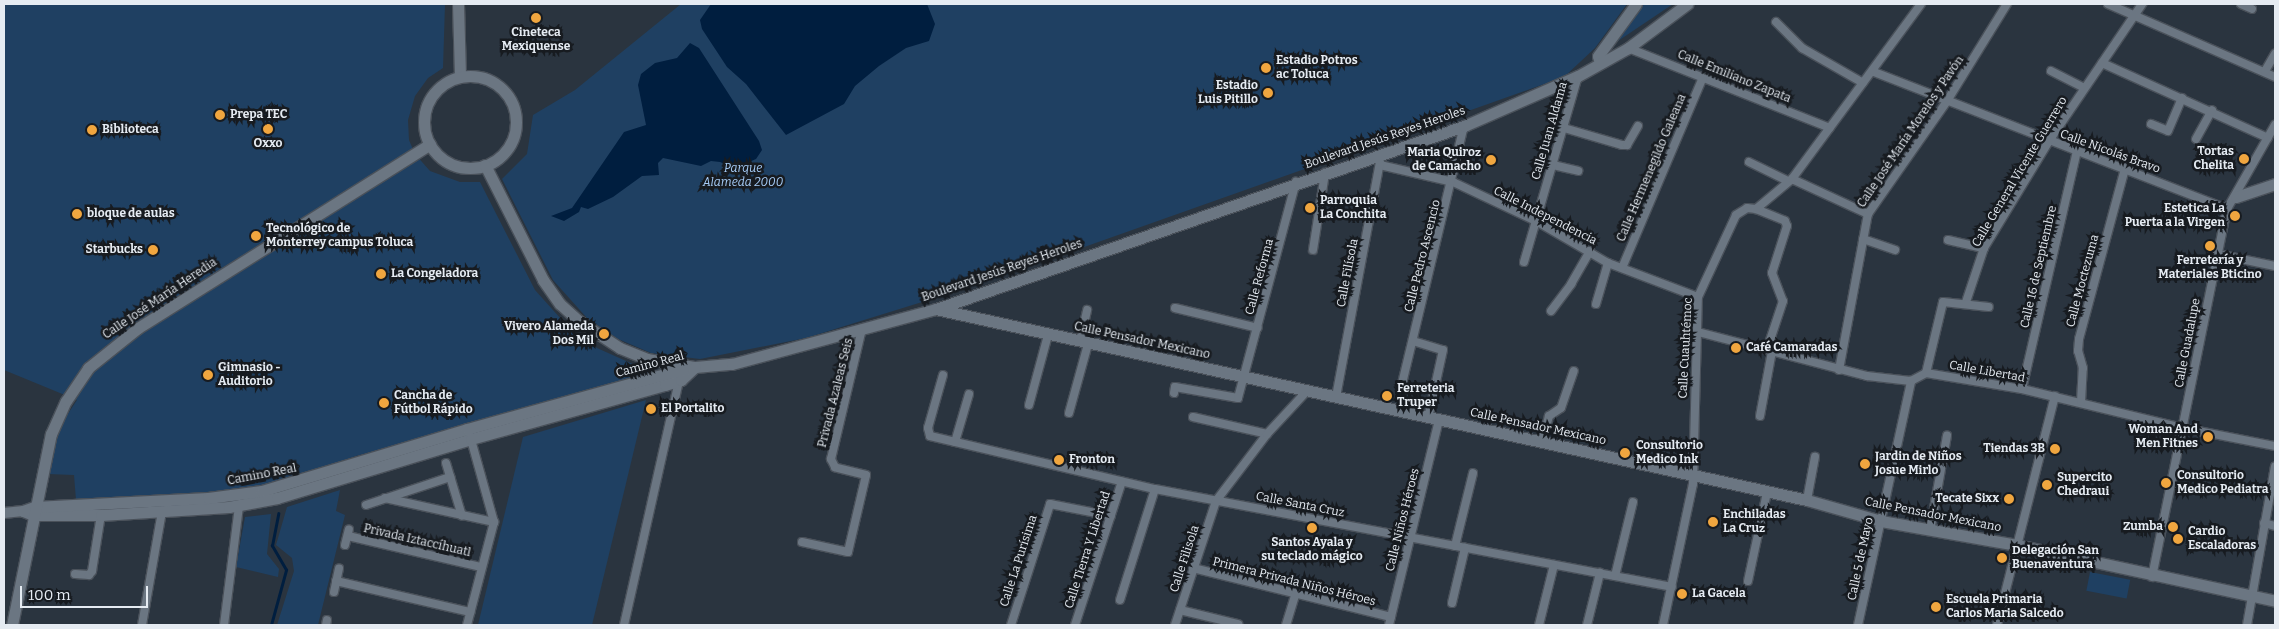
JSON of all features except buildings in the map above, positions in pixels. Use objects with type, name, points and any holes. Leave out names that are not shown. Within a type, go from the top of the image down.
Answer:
[{"type":"main road","points":[[458,4],[460,77]]},
{"type":"main road","points":[[1600,63],[1598,56],[1636,4]]},
{"type":"main road","name":"Boulevard Jesús Reyes Heroles","points":[[485,165],[543,280],[560,304],[579,321],[620,348],[656,362],[695,367],[732,364],[936,309],[1296,182],[1464,126],[1578,76],[1628,48],[1687,4]]},
{"type":"main road","points":[[480,76],[496,84],[514,107],[517,119],[512,142],[500,156],[485,165],[454,165],[430,144],[424,122],[427,104],[440,86],[460,77],[480,76]]},
{"type":"main road","name":"Calle José María Heredia","points":[[12,625],[30,511],[56,420],[88,368],[138,328],[430,144]]},
{"type":"main road","points":[[2236,197],[2275,184]]},
{"type":"main road","name":"Calle Pensador Mexicano","points":[[936,309],[1807,500],[1881,521],[2017,545],[2152,577],[2275,601]]},
{"type":"main road","name":"Camino Real","points":[[30,511],[101,515],[162,511],[209,503],[302,482],[679,375],[695,367]]},
{"type":"main road","name":"Camino Real","points":[[30,511],[209,503],[239,506],[302,492],[469,434]]},
{"type":"street","name":"Calle Cuauhtémoc","points":[[1663,625],[1672,588],[1693,475],[1698,297],[1736,215],[1747,208],[1756,209],[1790,180],[1863,83],[1874,72],[1921,4]]},
{"type":"street","name":"Calle José María Morelos y Pavón","points":[[1839,370],[1868,214],[1947,101],[2007,4]]},
{"type":"street","points":[[2108,4],[2275,77]]},
{"type":"street","name":"Calle General Vicente Guerrero","points":[[1966,302],[1984,248],[2049,142],[2142,4]]},
{"type":"street","points":[[2241,4],[2252,9]]},
{"type":"street","points":[[1776,22],[1796,43],[1863,83]]},
{"type":"street","name":"Calle Emiliano Zapata","points":[[1628,48],[1830,128]]},
{"type":"street","points":[[2265,72],[2275,54]]},
{"type":"street","points":[[2102,63],[2212,110],[2268,138]]},
{"type":"street","points":[[2051,71],[2084,88]]},
{"type":"street","name":"Calle Nicolás Bravo","points":[[1874,72],[2049,142],[2125,168],[2227,209]]},
{"type":"street","name":"Calle Juan Aldama","points":[[1524,262],[1578,76]]},
{"type":"street","name":"Calle Hermenegildo Galeana","points":[[1622,268],[1704,77]]},
{"type":"street","points":[[2151,124],[2168,131],[2182,98]]},
{"type":"street","points":[[2196,140],[2212,110]]},
{"type":"street","name":"Calle Guadalupe","points":[[2152,577],[2227,209],[2236,197],[2275,125]]},
{"type":"street","name":"Calle Pedro Ascencio","points":[[1400,392],[1453,182],[1464,126]]},
{"type":"street","points":[[1564,128],[1627,145],[1638,126]]},
{"type":"street","name":"Calle 16 de Septiembre","points":[[2022,389],[2077,150]]},
{"type":"street","name":"Calle Filísola","points":[[1336,397],[1382,153]]},
{"type":"street","points":[[1748,162],[1868,214]]},
{"type":"street","name":"Calle Independencia","points":[[1380,165],[1453,182],[1536,221],[1590,250],[1608,263],[1698,297]]},
{"type":"street","points":[[1552,165],[1578,170]]},
{"type":"street","name":"Calle Moctezuma","points":[[2081,402],[2083,368],[2078,351],[2079,340],[2125,168]]},
{"type":"street","points":[[1313,250],[1325,173]]},
{"type":"street","name":"Calle Reforma","points":[[1175,390],[1238,398],[1296,182]]},
{"type":"street","points":[[1756,209],[1785,222],[1787,226],[1772,273],[1783,301],[1770,350],[1760,416]]},
{"type":"street","points":[[1863,239],[1895,250]]},
{"type":"street","points":[[1948,240],[1984,248]]},
{"type":"street","points":[[1551,311],[1571,284],[1590,250]]},
{"type":"street","points":[[2217,254],[2275,266]]},
{"type":"street","points":[[1596,304],[1608,263]]},
{"type":"street","points":[[1698,332],[1839,370],[1911,381],[1926,373],[1942,305],[1946,300],[1989,307]]},
{"type":"street","points":[[1176,308],[1258,328]]},
{"type":"street","points":[[1069,413],[1084,342],[1087,310]]},
{"type":"street","name":"Privada Azaleas Seis","points":[[802,542],[848,552],[866,475],[835,467],[831,459],[862,329]]},
{"type":"street","points":[[1029,405],[1048,335]]},
{"type":"street","name":"Calle Niños Héroes","points":[[1390,621],[1434,419],[1443,350],[1413,341]]},
{"type":"street","points":[[1542,442],[1549,416],[1561,408],[1574,371]]},
{"type":"street","name":"Calle Libertad","points":[[1926,373],[2022,389],[2183,428],[2275,446]]},
{"type":"street","name":"Calle Santa Cruz","points":[[943,374],[927,433],[955,442],[1155,489],[1672,588]]},
{"type":"street","points":[[624,625],[679,375]]},
{"type":"street","name":"Calle 5 de Mayo","points":[[1858,625],[1911,381]]},
{"type":"street","name":"Calle Filisola","points":[[1175,625],[1216,501],[1267,434],[1307,391]]},
{"type":"street","points":[[955,442],[969,394]]},
{"type":"street","points":[[1997,625],[2055,396]]},
{"type":"street","points":[[1193,417],[1267,434]]},
{"type":"street","points":[[467,625],[494,522],[469,434]]},
{"type":"street","points":[[1930,531],[1947,436]]},
{"type":"street","points":[[1807,500],[1815,457]]},
{"type":"street","points":[[446,463],[462,516]]},
{"type":"street","points":[[2247,625],[2275,466]]},
{"type":"street","points":[[1455,546],[1473,473]]},
{"type":"street","points":[[366,505],[450,477]]},
{"type":"street","name":"Calle Tierra Y Libertad","points":[[1075,625],[1122,481]]},
{"type":"street","points":[[1120,600],[1155,489]]},
{"type":"street","points":[[1748,581],[1767,492]]},
{"type":"street","points":[[385,498],[494,522]]},
{"type":"street","points":[[1615,576],[1632,502]]},
{"type":"street","name":"Calle La Purísima","points":[[1011,625],[1050,504],[1111,516]]},
{"type":"street","points":[[224,625],[239,506]]},
{"type":"street","name":"Camino Real","points":[[4,513],[30,511]]},
{"type":"street","points":[[142,625],[162,511]]},
{"type":"street","points":[[75,574],[89,574],[92,571],[101,515]]},
{"type":"street","points":[[2264,523],[2275,526]]},
{"type":"street","name":"Privada Iztaccíhuatl","points":[[345,545],[348,532],[481,568]]},
{"type":"street","points":[[1452,603],[1465,548]]},
{"type":"street","points":[[1539,625],[1554,565]]},
{"type":"street","name":"Primera Privada Niños Héroes","points":[[1193,568],[1390,621]]},
{"type":"street","points":[[334,592],[339,569]]},
{"type":"street","points":[[1587,625],[1600,574]]},
{"type":"street","points":[[336,581],[470,612]]},
{"type":"street","points":[[1286,625],[1295,595]]},
{"type":"street","points":[[1180,610],[1238,624]]},
{"type":"green space","name":"Tecnológico de Monterrey campus Toluca","points":[[4,4],[445,4],[443,68],[428,78],[415,96],[408,120],[409,140],[415,154],[430,171],[460,182],[480,182],[535,290],[570,329],[597,348],[655,374],[356,456],[278,483],[226,493],[76,500],[74,475],[48,474],[60,426],[77,400],[4,370]]},
{"type":"green space","name":"Parque Alameda 2000","points":[[681,4],[1627,4],[1595,48],[1564,77],[977,285],[806,338],[700,359],[651,353],[618,339],[587,318],[553,280],[502,179],[527,154],[533,115],[575,90]]},
{"type":"green space","points":[[1641,4],[1673,4],[1612,45]]},
{"type":"green space","points":[[646,400],[592,625],[478,625],[523,437]]},
{"type":"green space","points":[[340,490],[336,511],[345,515],[318,625],[277,625],[294,571],[292,558],[276,545],[287,507]]},
{"type":"green space","points":[[271,514],[267,554],[279,569],[278,577],[236,567],[245,517]]},
{"type":"green space","points":[[2090,572],[2130,580],[2127,598],[2086,591]]},
{"type":"shaded area","points":[[711,4],[927,4],[935,24],[929,41],[906,48],[879,66],[855,86],[844,104],[786,135],[746,84],[727,67],[702,29],[700,20]]},
{"type":"shaded area","points":[[690,43],[699,48],[759,141],[762,150],[756,159],[735,168],[720,162],[711,161],[701,166],[663,158],[658,163],[659,175],[642,176],[613,197],[588,209],[581,207],[579,212],[564,221],[551,216],[572,208],[624,132],[646,125],[638,85],[641,74],[655,63],[677,58]]},
{"type":"waterway","points":[[271,625],[286,570],[272,546],[278,514]]},
{"type":"place","name":"Cineteca Mexiquense","points":[[536,18]]},
{"type":"place","name":"Estadio Potros ac Toluca","points":[[1266,68]]},
{"type":"place","name":"Estadio Luis Pitillo","points":[[1268,93]]},
{"type":"place","name":"Prepa TEC","points":[[220,115]]},
{"type":"place","name":"Oxxo","points":[[268,129]]},
{"type":"place","name":"Biblioteca","points":[[92,130]]},
{"type":"place","name":"Tortas Chelita","points":[[2244,159]]},
{"type":"place","name":"Maria Quiroz de Camacho","points":[[1491,160]]},
{"type":"place","name":"Parroquia La Conchita","points":[[1310,208]]},
{"type":"place","name":"bloque de aulas","points":[[77,214]]},
{"type":"place","name":"Estetica La Puerta a la Virgen","points":[[2235,216]]},
{"type":"place","name":"Tecnológico de Monterrey campus Toluca","points":[[256,236]]},
{"type":"place","name":"Ferretería y Materiales Bticino","points":[[2210,246]]},
{"type":"place","name":"Starbucks","points":[[153,250]]},
{"type":"place","name":"La Congeladora","points":[[381,274]]},
{"type":"place","name":"Vivero Alameda Dos Mil","points":[[604,334]]},
{"type":"place","name":"Café Camaradas","points":[[1736,348]]},
{"type":"place","name":"Gimnasio - Auditorio","points":[[208,375]]},
{"type":"place","name":"Ferreteria Truper","points":[[1387,396]]},
{"type":"place","name":"Cancha de Fútbol Rápido","points":[[384,403]]},
{"type":"place","name":"El Portalito","points":[[651,409]]},
{"type":"place","name":"Woman And Men Fitnes","points":[[2208,437]]},
{"type":"place","name":"Tiendas 3B","points":[[2055,449]]},
{"type":"place","name":"Consultorio Medico Ink","points":[[1625,453]]},
{"type":"place","name":"Fronton","points":[[1059,460]]},
{"type":"place","name":"Jardin de Niños Josue Mirlo","points":[[1865,464]]},
{"type":"place","name":"Consultorio Medico Pediatra","points":[[2166,483]]},
{"type":"place","name":"Supercito Chedraui","points":[[2047,485]]},
{"type":"place","name":"Tecate Sixx","points":[[2009,499]]},
{"type":"place","name":"Enchiladas La Cruz","points":[[1713,522]]},
{"type":"place","name":"Zumba","points":[[2173,527]]},
{"type":"place","name":"Santos Ayala y su teclado mágico","points":[[1312,528]]},
{"type":"place","name":"Cardio Escaladoras","points":[[2178,539]]},
{"type":"place","name":"Delegación San Buenaventura","points":[[2002,558]]},
{"type":"place","name":"La Gacela","points":[[1682,594]]},
{"type":"place","name":"Escuela Primaria Carlos Maria Salcedo","points":[[1936,607]]}]
